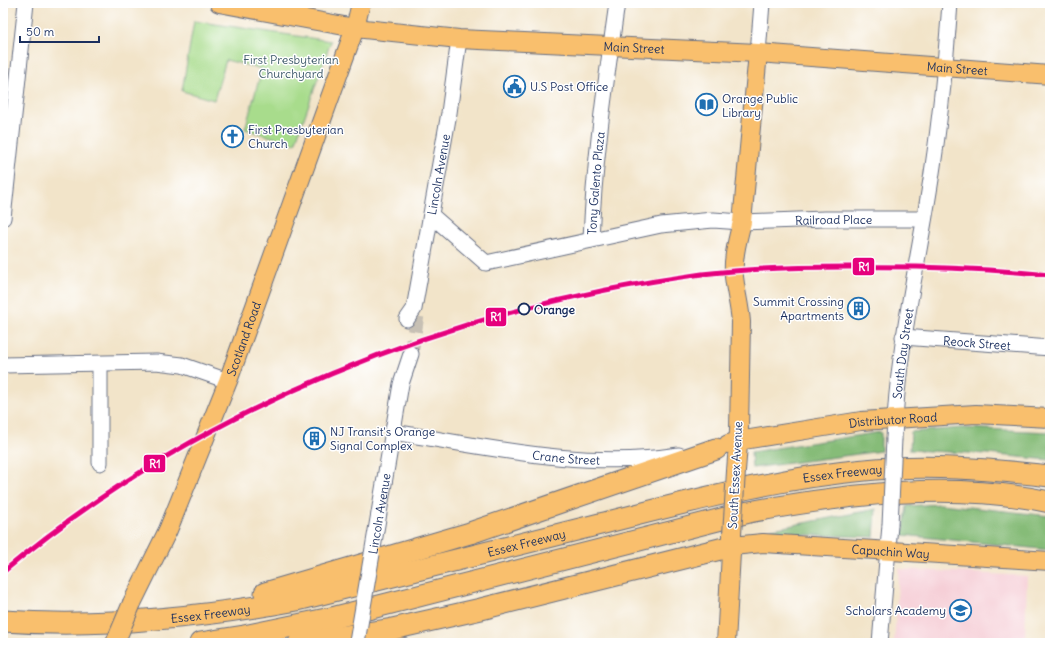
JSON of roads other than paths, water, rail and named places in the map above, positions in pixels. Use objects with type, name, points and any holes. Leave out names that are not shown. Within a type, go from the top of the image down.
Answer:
[{"type":"highway","points":[[166,619],[316,579],[470,532],[716,449]]},
{"type":"highway","name":"Essex Freeway","points":[[3,621],[53,624],[100,624],[166,619],[240,610],[297,600],[710,496],[814,476],[866,470],[925,467],[990,469],[1050,476]]},
{"type":"highway","name":"Essex Freeway","points":[[200,643],[244,636],[336,617],[749,512],[809,501],[916,492],[989,493],[1050,502]]},
{"type":"highway","points":[[299,643],[388,630],[442,618],[732,540]]},
{"type":"main road","name":"Main Street","points":[[219,3],[354,28],[459,39],[758,53],[1050,75]]},
{"type":"main road","name":"Scotland Road","points":[[115,643],[132,603],[168,530],[228,381],[354,28],[361,3]]},
{"type":"main road","name":"South Essex Avenue","points":[[726,643],[738,441],[740,306],[734,283],[736,244],[742,222],[758,53]]},
{"type":"main road","name":"Distributor Road","points":[[738,441],[861,421],[976,414],[1050,418]]},
{"type":"main road","name":"Crane Street","points":[[716,449],[738,441]]},
{"type":"main road","name":"Capuchin Way","points":[[732,540],[1050,561]]},
{"type":"street","points":[[3,218],[26,3]]},
{"type":"street","name":"Tony Galento Plaza","points":[[617,3],[610,46],[593,187],[591,240],[661,225],[713,220],[742,222]]},
{"type":"street","points":[[758,53],[762,3]]},
{"type":"street","name":"South Day Street","points":[[880,643],[890,525],[897,377],[933,166],[945,66],[950,3]]},
{"type":"street","name":"Lincoln Avenue","points":[[413,314],[449,113],[459,39]]},
{"type":"street","points":[[431,215],[486,264],[591,240]]},
{"type":"street","name":"Railroad Place","points":[[742,222],[825,219],[924,219]]},
{"type":"street","name":"Reock Street","points":[[903,337],[1050,348]]},
{"type":"street","name":"Lincoln Avenue","points":[[357,643],[406,355]]},
{"type":"street","points":[[3,365],[162,363],[182,365],[228,381]]},
{"type":"street","points":[[100,364],[100,463]]},
{"type":"street","name":"Crane Street","points":[[393,432],[534,455],[575,458],[651,458],[716,449]]},
{"type":"tunnel","points":[[411,354],[417,315]]},
{"type":"place","name":"U.S Post Office","points":[[515,86]]},
{"type":"place","name":"Orange Public Library","points":[[706,105]]},
{"type":"place","name":"First Presbyterian Church","points":[[233,136]]},
{"type":"place","name":"Summit Crossing Apartments","points":[[859,308]]},
{"type":"place","name":"Orange","points":[[524,309]]},
{"type":"place","name":"NJ Transit's Orange Signal Complex","points":[[314,438]]},
{"type":"place","name":"Scholars Academy","points":[[961,610]]},
{"type":"park label","name":"First Presbyterian Churchyard","points":[[291,66]]}]
